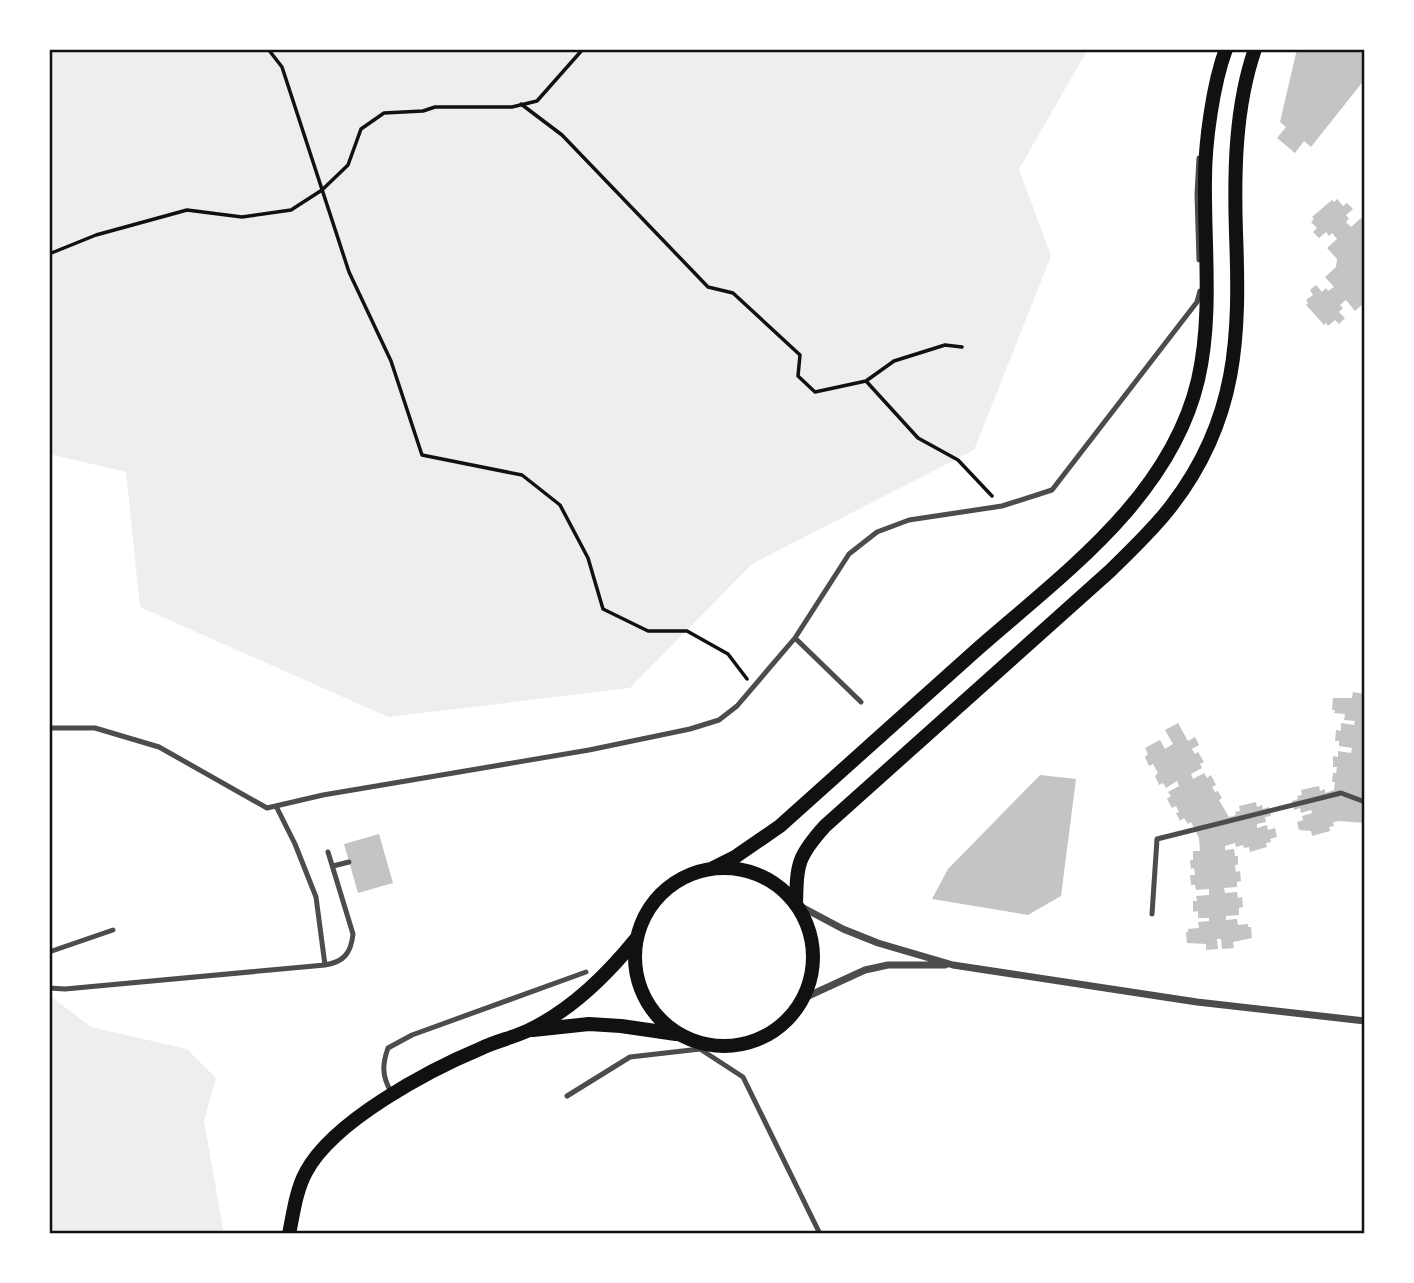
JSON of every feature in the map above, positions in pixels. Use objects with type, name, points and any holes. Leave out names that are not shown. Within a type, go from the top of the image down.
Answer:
[{"type":"main road","points":[[711,869],[736,857],[780,826],[1068,568],[1125,513],[1160,467],[1187,415],[1198,379],[1206,296],[1205,177],[1213,104],[1224,49]]},
{"type":"main road","points":[[796,904],[797,869],[805,848],[1110,571],[1146,536],[1196,469],[1225,403],[1233,367],[1238,296],[1237,142],[1248,69],[1255,49]]},
{"type":"main road","points":[[734,868],[758,874],[778,886],[796,904],[808,927],[814,952],[812,975],[804,998],[795,1011],[778,1027],[742,1044],[726,1046],[702,1043],[680,1034],[661,1020],[646,1001],[634,960],[636,939],[643,918],[655,900],[671,885],[690,874],[711,869],[734,868]]},
{"type":"main road","points":[[289,1234],[305,1173],[326,1145],[381,1101],[446,1064],[528,1031],[594,986],[636,939]]},
{"type":"main road","points":[[528,1031],[589,1024],[680,1034]]},
{"type":"street","points":[[796,904],[843,929],[878,943],[953,965],[1197,1002],[1365,1021]]},
{"type":"street","points":[[804,998],[854,974],[888,965],[953,965]]},
{"type":"lane","points":[[49,728],[95,728],[159,747],[267,808],[323,794],[589,750],[690,729],[719,720],[737,706],[795,638],[849,554],[877,532],[909,520],[1002,506],[1052,490],[1197,302],[1200,293],[1198,167],[1211,88],[1224,49]]},
{"type":"lane","points":[[795,638],[862,702]]},
{"type":"lane","points":[[1152,914],[1157,839],[1341,793],[1365,802]]},
{"type":"lane","points":[[276,806],[295,844],[316,897],[325,965]]},
{"type":"lane","points":[[49,988],[65,989],[325,965],[345,958],[352,947],[353,934],[328,852]]},
{"type":"lane","points":[[333,866],[349,862]]},
{"type":"lane","points":[[49,953],[113,930]]},
{"type":"lane","points":[[393,1095],[386,1083],[382,1065],[388,1048],[412,1035],[586,972]]},
{"type":"lane","points":[[567,1096],[630,1057],[700,1049],[743,1077],[820,1234]]},
{"type":"path","points":[[268,49],[282,67],[349,272],[391,361],[422,455],[522,475],[560,505],[588,558],[603,609],[648,631],[687,631],[728,654],[754,687]]},
{"type":"path","points":[[49,254],[96,235],[187,210],[242,217],[291,210],[323,190],[348,165],[361,130],[384,113],[424,111],[435,107],[512,107],[537,101],[583,49]]},
{"type":"path","points":[[521,104],[562,135],[708,287],[733,293],[800,355],[798,376],[815,392],[866,381],[894,361],[945,345],[962,347]]},
{"type":"path","points":[[866,381],[918,438],[958,460],[1002,506]]},
{"type":"shaded area","points":[[49,49],[1088,49],[1019,169],[1051,256],[974,450],[752,564],[630,688],[388,717],[140,607],[126,472],[49,454]]},
{"type":"shaded area","points":[[49,995],[91,1027],[187,1049],[216,1078],[204,1121],[224,1234],[49,1234]]},
{"type":"building","points":[[1297,49],[1365,49],[1365,79],[1311,147],[1304,141],[1295,153],[1277,138],[1286,127],[1280,122]]},
{"type":"building","points":[[1337,199],[1343,206],[1347,203],[1353,209],[1346,215],[1349,219],[1346,222],[1351,227],[1361,218],[1365,223],[1365,302],[1355,311],[1346,300],[1340,305],[1343,308],[1339,312],[1345,318],[1339,324],[1335,320],[1328,326],[1306,305],[1306,300],[1313,295],[1310,290],[1316,285],[1322,292],[1326,288],[1328,291],[1334,287],[1325,277],[1336,267],[1337,259],[1327,248],[1337,239],[1332,233],[1329,236],[1326,232],[1319,238],[1313,232],[1317,228],[1311,222],[1314,219],[1312,217],[1332,200],[1334,202]]},
{"type":"building","points":[[1353,692],[1364,694],[1365,823],[1333,822],[1334,826],[1329,827],[1330,831],[1312,836],[1311,831],[1299,830],[1297,822],[1303,820],[1302,816],[1312,813],[1311,810],[1301,813],[1300,808],[1294,810],[1292,801],[1302,795],[1301,790],[1319,786],[1320,791],[1325,789],[1325,793],[1334,790],[1333,773],[1336,773],[1337,767],[1333,767],[1333,756],[1338,757],[1338,751],[1351,753],[1352,748],[1339,746],[1339,741],[1335,741],[1336,730],[1341,731],[1341,723],[1354,725],[1355,721],[1344,720],[1345,714],[1334,713],[1333,698],[1352,698]]},
{"type":"building","points":[[1178,723],[1188,741],[1195,737],[1199,745],[1192,749],[1195,754],[1198,752],[1204,762],[1200,764],[1202,768],[1191,774],[1193,779],[1204,773],[1207,778],[1211,775],[1216,785],[1212,787],[1222,798],[1219,800],[1229,817],[1240,811],[1239,806],[1256,802],[1257,807],[1269,807],[1271,816],[1265,817],[1266,822],[1257,824],[1257,828],[1267,825],[1268,830],[1275,828],[1277,837],[1266,843],[1267,847],[1250,852],[1249,847],[1236,847],[1235,843],[1225,846],[1225,850],[1234,849],[1235,856],[1238,856],[1238,865],[1235,865],[1236,872],[1240,871],[1241,881],[1237,882],[1237,887],[1224,888],[1225,893],[1237,892],[1238,898],[1242,897],[1243,907],[1239,908],[1239,915],[1226,916],[1226,920],[1237,919],[1238,925],[1248,924],[1252,938],[1233,942],[1234,948],[1222,949],[1221,939],[1217,939],[1218,949],[1206,950],[1206,944],[1187,943],[1188,929],[1199,928],[1198,922],[1209,921],[1209,918],[1198,918],[1198,911],[1193,912],[1196,896],[1209,895],[1209,889],[1196,890],[1195,885],[1191,885],[1190,875],[1195,875],[1190,860],[1193,860],[1193,851],[1200,851],[1199,838],[1191,822],[1188,824],[1184,818],[1180,821],[1176,806],[1172,808],[1167,799],[1171,796],[1168,792],[1179,786],[1177,781],[1166,788],[1163,783],[1159,785],[1155,776],[1158,773],[1153,764],[1149,766],[1145,757],[1148,754],[1145,748],[1160,740],[1165,749],[1173,744],[1165,730]]},
{"type":"building","points":[[1040,775],[1076,779],[1061,896],[1028,915],[932,899],[948,869]]},
{"type":"building","points":[[379,834],[393,883],[358,893],[344,844]]}]
